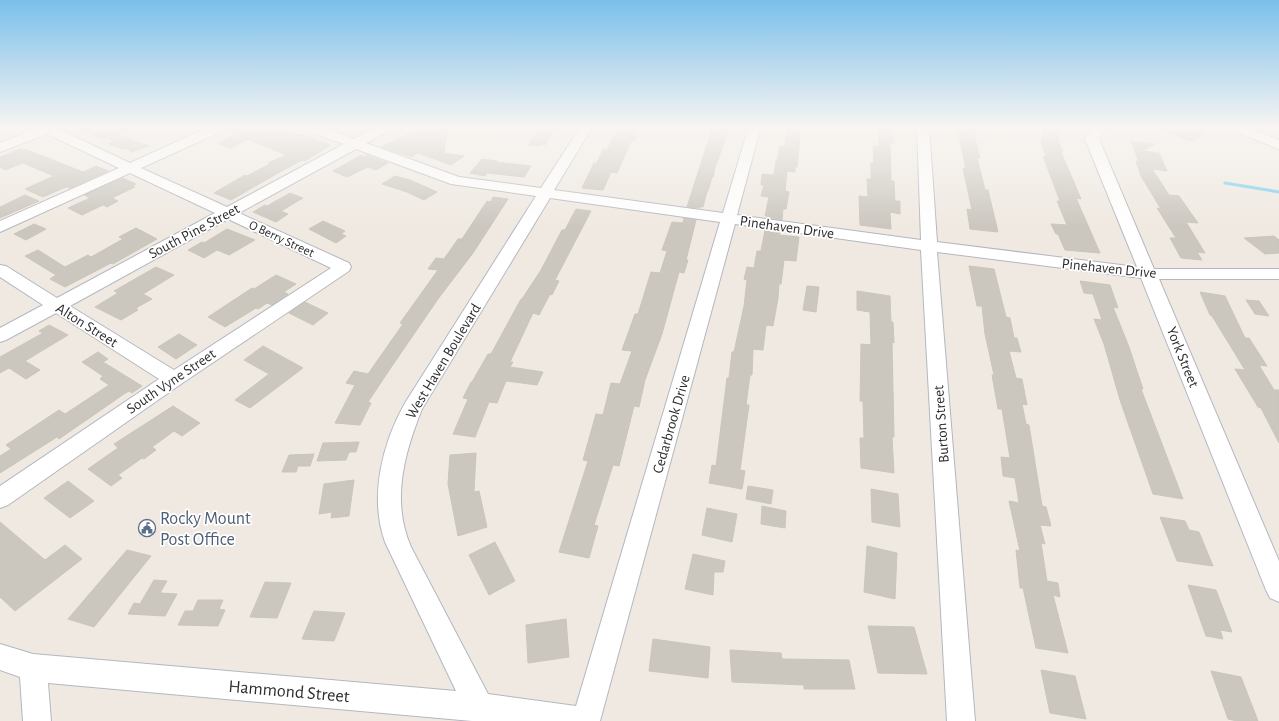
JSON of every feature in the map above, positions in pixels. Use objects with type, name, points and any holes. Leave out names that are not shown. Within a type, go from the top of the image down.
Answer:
[{"type":"street","name":"O Berry Street","points":[[114,160],[343,267]]},
{"type":"street","points":[[0,227],[149,160]]},
{"type":"street","name":"South Pine Street","points":[[0,336],[327,160]]},
{"type":"street","name":"Pinehaven Drive","points":[[395,160],[456,181],[929,246],[1148,274],[1275,277]]},
{"type":"street","name":"West Haven Boulevard","points":[[484,714],[402,553],[391,523],[389,497],[392,473],[396,451],[412,408],[566,160]]},
{"type":"street","name":"Cedarbrook Drive","points":[[586,721],[746,160]]},
{"type":"street","name":"Burton Street","points":[[924,160],[961,721]]},
{"type":"street","name":"York Street","points":[[1101,160],[1279,590]]},
{"type":"street","name":"South Vyne Street","points":[[0,498],[174,378],[343,267]]},
{"type":"street","name":"Alton Street","points":[[0,270],[174,378]]},
{"type":"street","name":"Hammond Street","points":[[0,657],[33,668],[484,714],[578,721]]},
{"type":"street","points":[[33,668],[37,721]]},
{"type":"building","points":[[0,160],[52,160],[83,172],[96,166],[108,171],[70,188],[66,187],[43,197],[25,189],[54,176],[23,163],[5,170],[0,167]]},
{"type":"building","points":[[276,160],[307,160],[305,161],[302,160],[231,200],[214,193],[245,175],[247,176],[270,164],[268,163]]},
{"type":"building","points":[[353,160],[379,160],[388,163],[376,170],[368,167],[347,177],[333,171]]},
{"type":"building","points":[[436,160],[459,160],[451,165]]},
{"type":"building","points":[[481,160],[531,166],[524,177],[487,173],[485,176],[470,173]]},
{"type":"building","points":[[598,160],[623,160],[617,173],[611,172],[603,190],[582,188],[594,163],[597,163]]},
{"type":"building","points":[[702,160],[718,160],[703,207],[687,207]]},
{"type":"building","points":[[777,160],[798,160],[795,172],[787,171],[785,191],[789,192],[786,209],[783,209],[782,220],[767,218],[768,216],[765,216],[769,197],[761,196],[764,185],[761,185],[762,174],[774,175]]},
{"type":"building","points":[[874,160],[890,160],[891,181],[894,181],[895,201],[900,201],[900,214],[890,212],[891,229],[860,225],[859,196],[868,197],[867,179],[871,179],[871,163],[874,163]]},
{"type":"building","points":[[964,160],[977,160],[985,190],[988,190],[998,232],[970,229],[967,209],[972,210],[963,168],[966,169]]},
{"type":"building","points":[[1044,160],[1064,160],[1081,199],[1076,198],[1100,253],[1065,250],[1058,234],[1056,234],[1051,224],[1067,225],[1057,201],[1060,201]]},
{"type":"building","points":[[1138,160],[1162,160],[1167,171],[1152,169],[1169,195],[1179,196],[1198,223],[1186,222],[1205,253],[1197,252],[1202,260],[1181,258],[1170,238],[1176,238],[1157,208],[1161,209],[1141,176],[1136,161],[1139,162]]},
{"type":"building","points":[[395,176],[410,180],[437,192],[424,200],[407,192],[382,184]]},
{"type":"building","points":[[123,178],[136,184],[132,186],[135,187],[112,198],[118,201],[107,207],[103,205],[82,215],[68,208],[90,198],[84,195]]},
{"type":"building","points":[[290,193],[303,198],[281,211],[288,214],[276,222],[253,212],[265,205],[267,206]]},
{"type":"building","points":[[25,195],[39,201],[0,218],[0,207]]},
{"type":"building","points":[[493,197],[508,199],[473,253],[438,299],[368,402],[371,403],[360,425],[335,423],[355,385],[346,383],[354,371],[368,374],[403,324],[400,323],[438,270],[428,269],[436,258],[444,259],[458,239],[462,239],[487,201],[491,202]]},
{"type":"building","points":[[576,209],[591,211],[555,280],[559,281],[552,295],[550,294],[539,315],[533,313],[510,362],[513,362],[510,367],[543,372],[537,385],[506,381],[497,403],[489,402],[475,437],[453,434],[468,399],[463,398],[471,382],[488,354],[491,354],[521,299],[541,270],[562,230],[565,230]]},
{"type":"building","points":[[684,218],[696,220],[686,260],[688,260],[684,273],[679,272],[662,334],[645,380],[639,407],[634,406],[619,466],[613,465],[594,525],[598,526],[589,558],[559,552],[588,461],[583,460],[596,414],[603,415],[611,383],[620,384],[632,351],[622,350],[635,314],[638,314],[651,272],[660,273],[667,251],[662,250],[672,222],[683,223]]},
{"type":"building","points":[[323,221],[345,231],[341,234],[346,236],[336,243],[309,229]]},
{"type":"building","points":[[34,224],[46,229],[26,240],[14,234]]},
{"type":"building","points":[[136,228],[157,239],[113,264],[111,263],[65,287],[50,279],[56,275],[25,256],[38,250],[65,267],[88,255],[91,257],[123,239],[119,237]]},
{"type":"building","points":[[227,229],[255,240],[229,255],[217,250],[204,258],[188,250],[202,242],[204,243]]},
{"type":"building","points":[[765,230],[780,232],[779,235],[799,237],[796,261],[784,260],[773,326],[766,325],[763,350],[753,349],[752,375],[750,375],[746,405],[749,405],[740,470],[745,471],[742,489],[709,483],[712,465],[716,466],[727,378],[729,378],[732,352],[734,352],[744,306],[747,280],[744,279],[747,267],[754,268],[757,251],[761,251]]},
{"type":"building","points":[[1274,236],[1279,240],[1279,253],[1265,254],[1244,238]]},
{"type":"building","points":[[969,266],[994,269],[1006,317],[1010,318],[1014,338],[1017,338],[1021,352],[1009,351],[1016,378],[1022,379],[1027,405],[1022,404],[1026,424],[1029,425],[1042,506],[1046,507],[1051,526],[1040,525],[1045,544],[1041,543],[1047,581],[1058,583],[1060,597],[1053,595],[1068,653],[1036,648],[1023,588],[1020,588],[1016,550],[1020,551],[1009,501],[1019,503],[1015,478],[1003,476],[1001,457],[1010,458],[1002,409],[998,409],[992,375],[994,375],[985,334],[982,306],[977,306]]},
{"type":"building","points":[[156,267],[174,275],[143,294],[152,299],[136,308],[138,310],[121,320],[95,307],[118,293],[114,291]]},
{"type":"building","points":[[276,275],[296,284],[284,292],[288,294],[272,305],[267,303],[258,309],[256,308],[225,327],[208,317],[252,288],[254,289]]},
{"type":"building","points":[[1080,281],[1110,285],[1118,308],[1113,307],[1129,347],[1143,389],[1141,389],[1183,499],[1153,494],[1120,400],[1104,344],[1094,319],[1102,320],[1093,294],[1084,293]]},
{"type":"building","points":[[807,286],[819,287],[816,312],[803,310]]},
{"type":"building","points":[[857,291],[890,296],[891,322],[893,322],[894,343],[892,342],[894,437],[892,437],[894,473],[861,468],[860,438],[864,438],[863,401],[860,401],[861,344],[871,345],[870,312],[857,310]]},
{"type":"building","points":[[1200,292],[1225,296],[1245,338],[1249,338],[1267,366],[1259,365],[1274,390],[1279,390],[1279,443],[1261,408],[1258,407],[1235,369],[1245,370],[1210,315]]},
{"type":"building","points":[[1246,300],[1259,301],[1269,316],[1255,314]]},
{"type":"building","points":[[305,302],[328,313],[313,325],[289,313]]},
{"type":"building","points":[[49,325],[68,335],[25,361],[40,370],[26,379],[9,368],[0,373],[0,357],[43,333],[39,331]]},
{"type":"building","points":[[179,334],[197,345],[176,359],[158,347]]},
{"type":"building","points":[[263,346],[303,368],[250,408],[235,400],[269,374],[244,360]]},
{"type":"building","points":[[98,352],[108,359],[103,362],[142,386],[132,393],[129,391],[124,394],[59,439],[57,437],[0,473],[0,456],[11,449],[6,445],[59,410],[65,414],[109,385],[100,379],[103,376],[82,362]]},
{"type":"building","points":[[173,406],[200,423],[182,436],[174,431],[152,447],[156,450],[118,475],[122,478],[111,486],[88,469],[118,448],[114,444]]},
{"type":"building","points":[[359,442],[356,452],[349,452],[346,460],[317,461],[323,443]]},
{"type":"building","points":[[476,453],[474,492],[479,491],[487,527],[458,536],[448,484],[450,455]]},
{"type":"building","points":[[314,454],[310,466],[298,466],[296,472],[282,472],[289,455]]},
{"type":"building","points":[[354,480],[349,516],[331,518],[332,512],[319,514],[324,484]]},
{"type":"building","points":[[68,481],[94,501],[70,518],[44,498]]},
{"type":"building","points":[[748,486],[773,490],[771,504],[746,499]]},
{"type":"building","points":[[871,489],[898,494],[900,527],[872,522]]},
{"type":"building","points":[[762,506],[786,511],[785,528],[761,524]]},
{"type":"building","points":[[707,508],[737,514],[732,542],[702,535]]},
{"type":"building","points":[[1160,517],[1185,521],[1189,530],[1199,532],[1213,566],[1177,561]]},
{"type":"building","points":[[0,522],[45,560],[65,545],[82,559],[15,611],[0,597]]},
{"type":"building","points":[[495,542],[515,581],[489,595],[469,555]]},
{"type":"building","points":[[867,546],[897,553],[895,599],[864,592]]},
{"type":"building","points":[[127,550],[151,556],[94,627],[68,619]]},
{"type":"building","points":[[693,554],[725,561],[723,572],[714,572],[713,595],[685,589]]},
{"type":"building","points":[[154,580],[167,581],[160,593],[177,594],[165,616],[128,614],[134,603],[140,604]]},
{"type":"building","points":[[265,582],[291,583],[277,618],[250,617]]},
{"type":"building","points":[[1188,585],[1216,590],[1232,632],[1220,630],[1223,639],[1206,636]]},
{"type":"building","points":[[198,600],[223,600],[219,609],[225,610],[218,626],[178,625],[185,611],[193,611]]},
{"type":"building","points":[[314,611],[345,613],[334,641],[302,639]]},
{"type":"building","points":[[566,619],[569,657],[528,663],[526,625]]},
{"type":"building","points":[[868,626],[914,627],[927,674],[878,673]]},
{"type":"building","points":[[653,639],[710,647],[708,678],[649,671]]},
{"type":"building","points":[[730,650],[781,653],[782,659],[849,660],[855,689],[804,689],[804,685],[732,682]]},
{"type":"building","points":[[1041,670],[1075,676],[1086,719],[1050,713]]},
{"type":"building","points":[[1211,671],[1241,677],[1258,721],[1237,721],[1228,719]]},
{"type":"waterway","points":[[1225,183],[1279,192]]},
{"type":"place","name":"Rocky Mount Post Office","points":[[147,528]]}]
